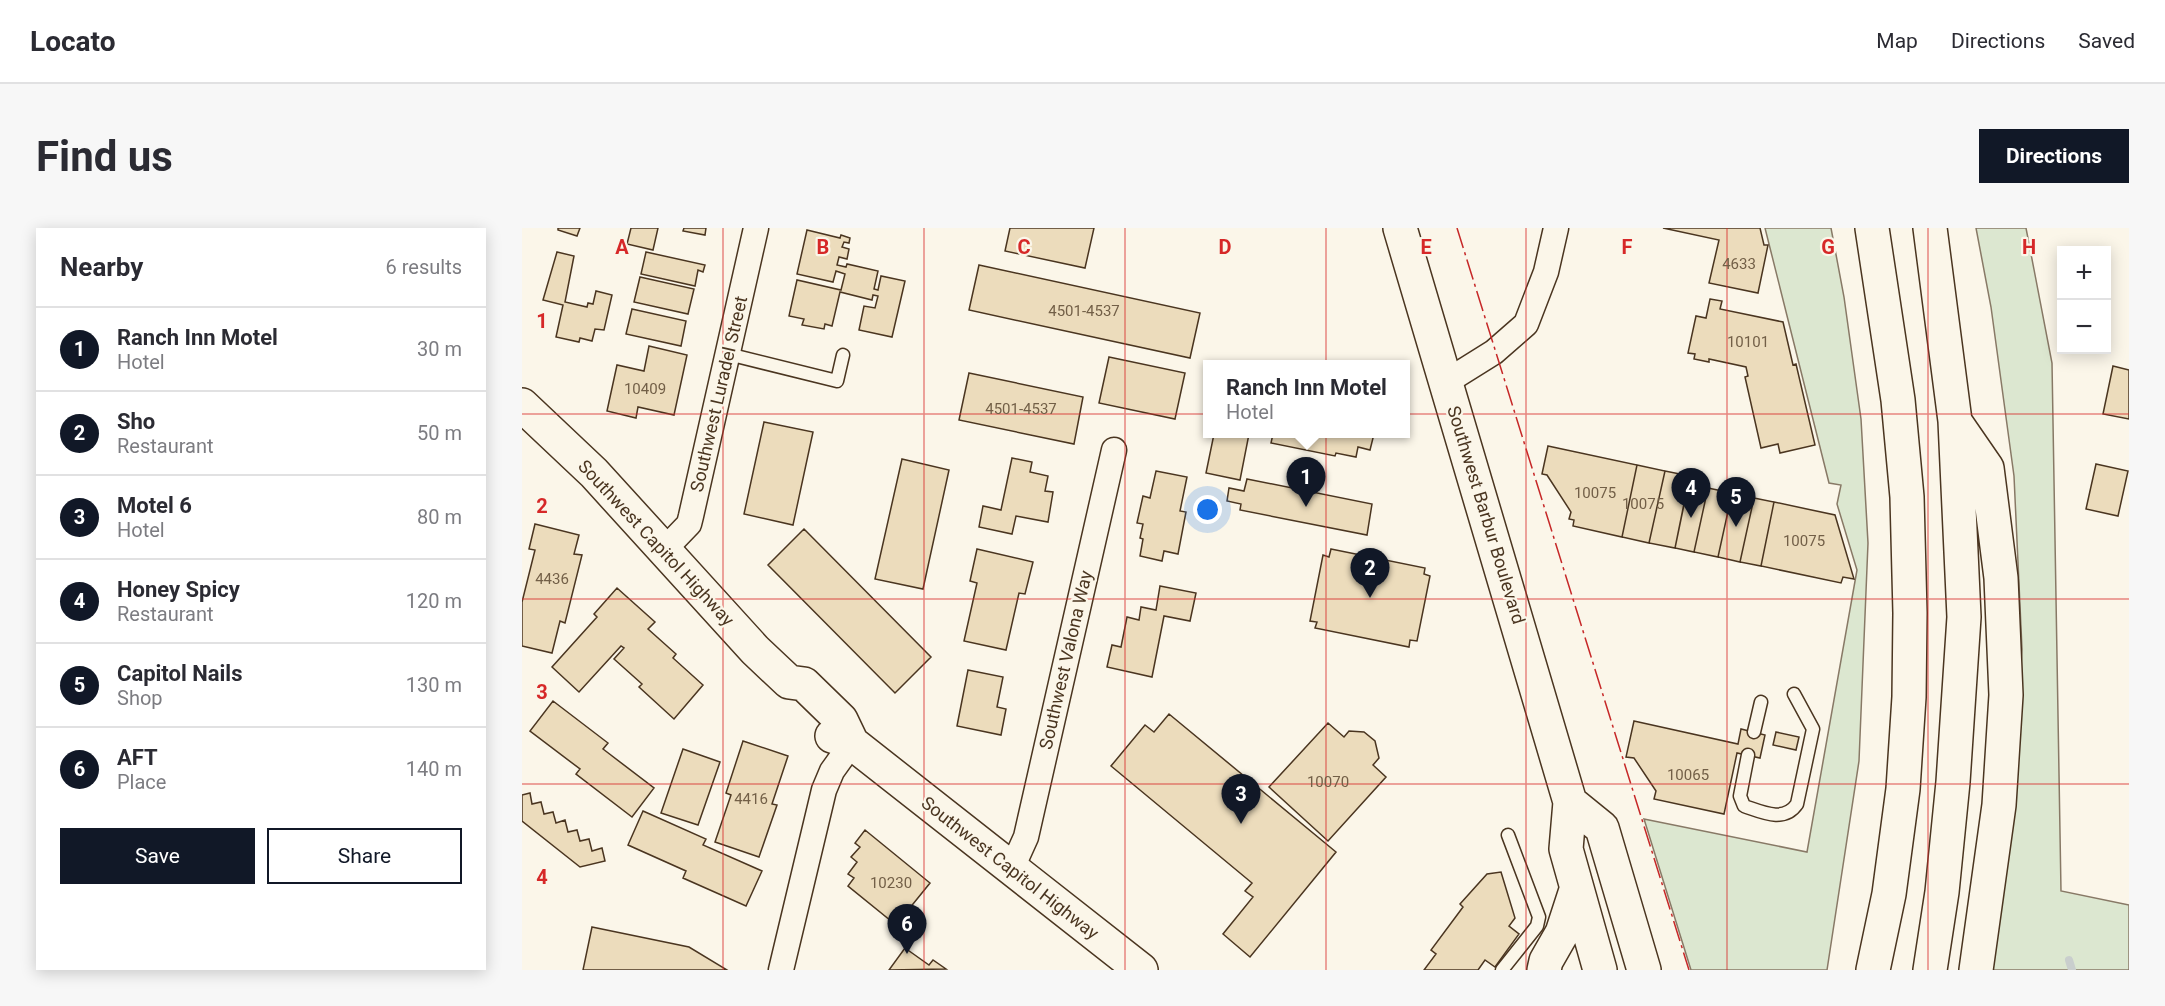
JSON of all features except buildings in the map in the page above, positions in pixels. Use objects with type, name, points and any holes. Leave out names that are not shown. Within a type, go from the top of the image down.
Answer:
[{"type":"main road","name":"Southwest Barbur Boulevard","points":[[1400,228],[1570,802],[1566,849],[1600,970]]},
{"type":"main road","points":[[1872,228],[1898,400],[1907,497],[1910,613],[1909,697],[1903,789],[1889,894],[1872,970]]},
{"type":"main road","points":[[1929,228],[1955,421],[1964,616],[1953,782],[1942,892],[1930,970]]},
{"type":"main road","name":"Southwest Capitol Highway","points":[[522,405],[594,473],[755,650],[789,682],[791,701],[828,735],[852,743],[1141,970]]},
{"type":"main road","points":[[1955,421],[1987,468],[2001,578],[2006,695],[1999,805],[1976,970]]},
{"type":"main road","points":[[1570,802],[1602,828],[1644,970]]},
{"type":"main road","points":[[1544,970],[1546,961],[1562,933],[1576,890]]},
{"type":"street","name":"Southwest Luradel Street","points":[[663,551],[689,524],[756,228]]},
{"type":"street","points":[[1446,382],[1494,352],[1526,324],[1546,272],[1556,228]]},
{"type":"street","name":"Southwest Valona Way","points":[[1012,868],[1026,837],[1114,450]]},
{"type":"street","points":[[781,970],[824,790],[832,771],[852,743]]},
{"type":"lane","points":[[728,354],[837,381],[843,355]]},
{"type":"lane","points":[[1748,755],[1740,796],[1744,806],[1781,816],[1792,812],[1797,804],[1812,729],[1794,693]]},
{"type":"lane","points":[[1754,732],[1761,702]]},
{"type":"lane","points":[[1502,970],[1537,926],[1539,917],[1508,836]]},
{"type":"green space","points":[[1765,228],[1831,228],[1844,297],[1861,419],[1868,543],[1859,761],[1827,970],[1691,970],[1644,819],[1807,852],[1857,570],[1837,504],[1841,485],[1829,483]]},
{"type":"green space","points":[[1976,228],[2026,228],[2052,363],[2061,891],[2129,905],[2129,970],[1991,970],[2012,809],[2022,649],[2014,476],[1991,307]]},
{"type":"waterway","points":[[2069,960],[2072,970]]},
{"type":"power","points":[[1457,228],[1689,970]]},
{"type":"place","name":"Ranch Inn Motel","points":[[1306,507]]},
{"type":"place","name":"Honey Spicy","points":[[1691,518]]},
{"type":"place","name":"Capitol Nails","points":[[1736,527]]},
{"type":"place","name":"Sho","points":[[1370,598]]},
{"type":"place","name":"Motel 6","points":[[1241,824]]},
{"type":"place","name":"AFT","points":[[907,954]]}]
